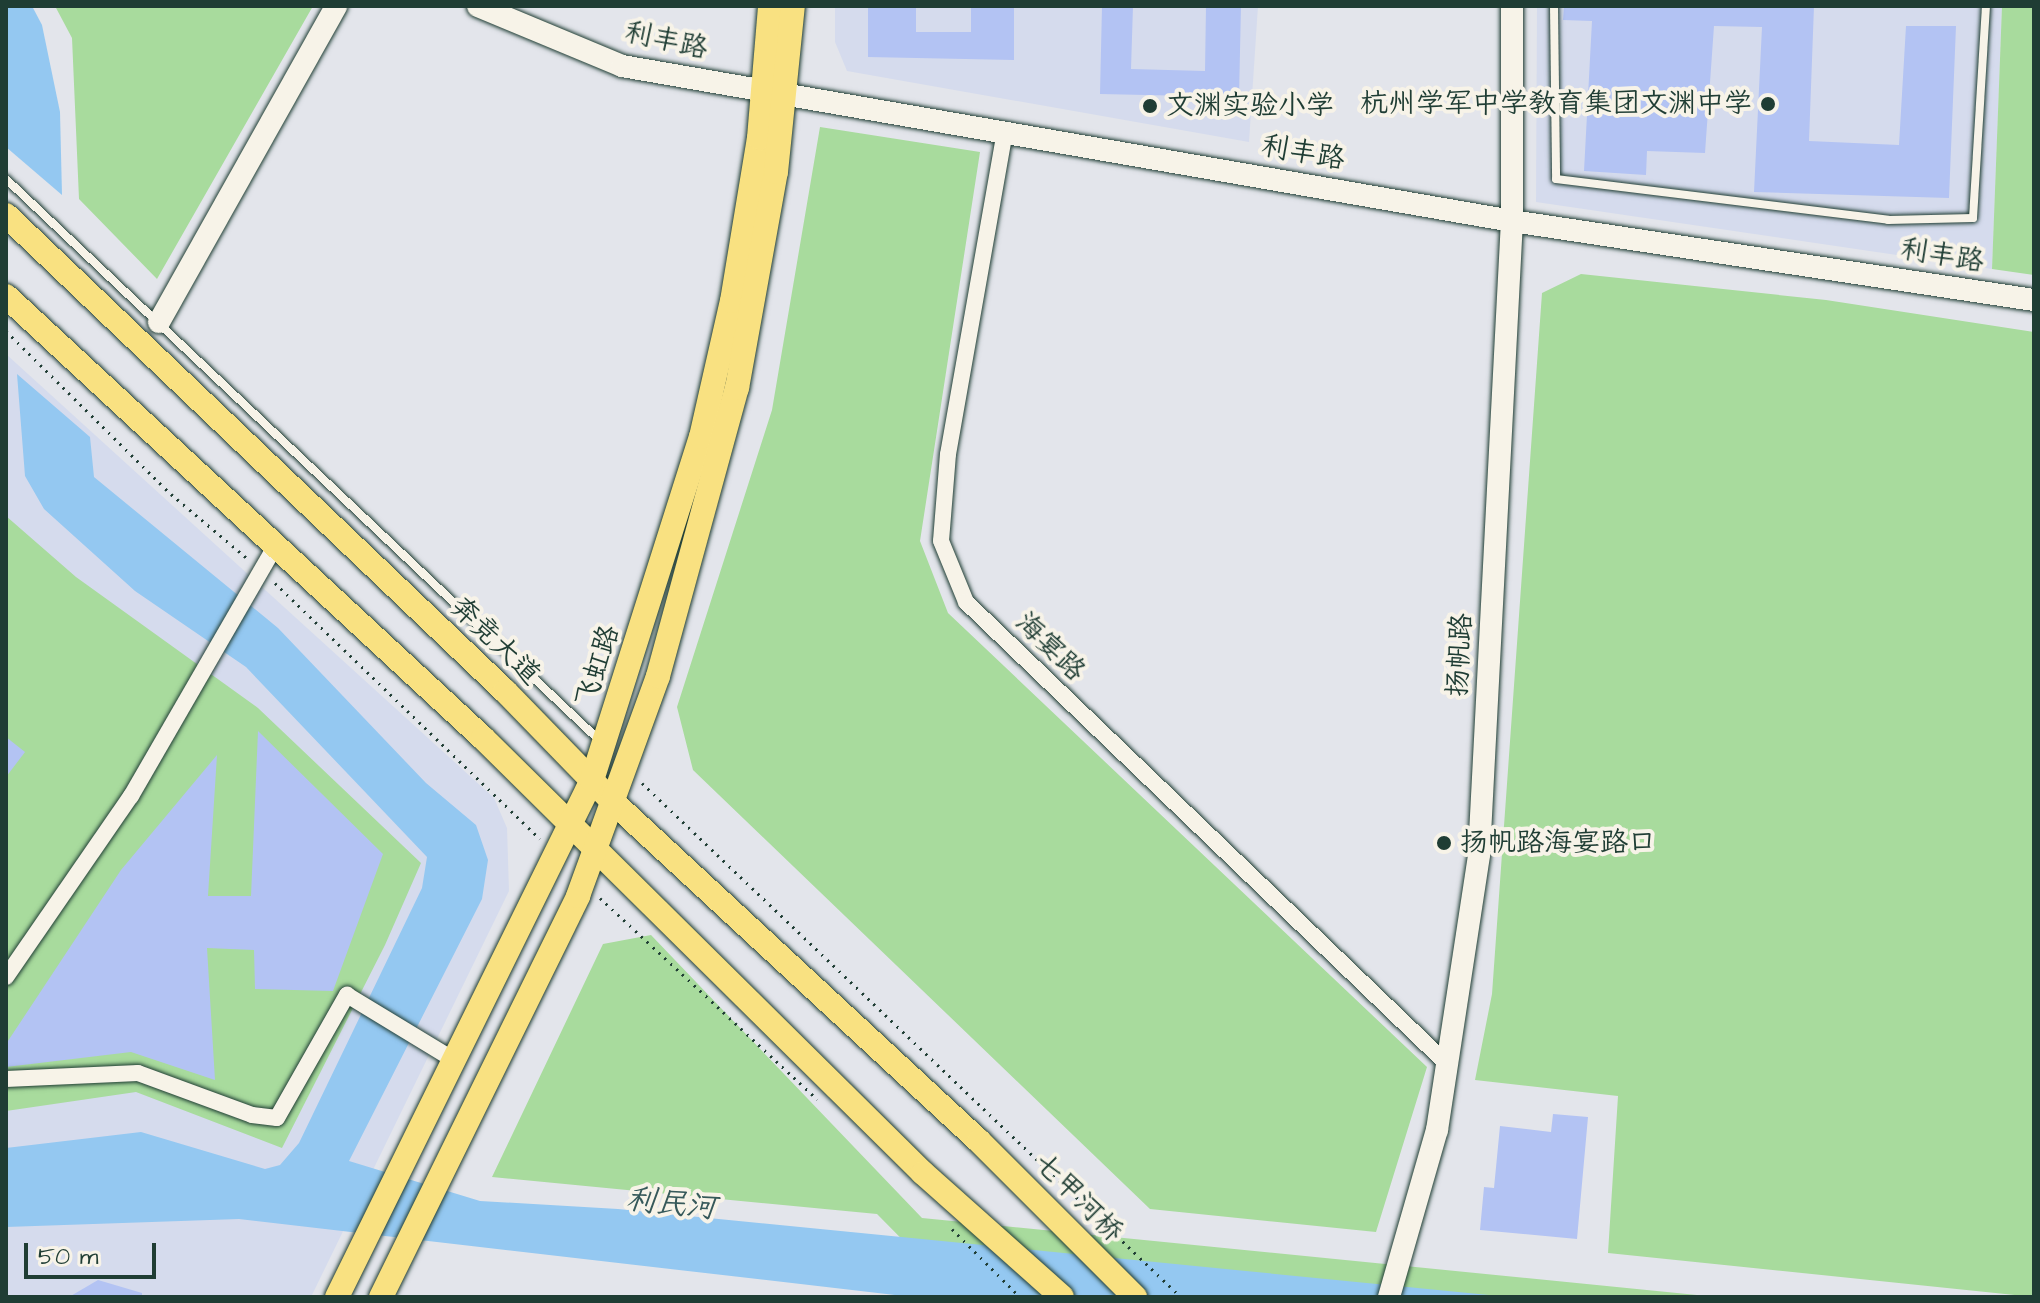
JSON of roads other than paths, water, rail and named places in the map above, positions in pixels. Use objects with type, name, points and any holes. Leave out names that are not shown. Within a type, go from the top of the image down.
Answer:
[{"type":"main road","name":"飞虹路","points":[[340,1291],[592,780],[701,437],[732,301],[763,90],[770,6]]},
{"type":"main road","name":"飞虹路","points":[[381,1297],[583,882],[625,767],[698,544],[737,388],[787,96],[793,6]]},
{"type":"main road","name":"奔竞大道","points":[[6,215],[612,801],[979,1141]]},
{"type":"main road","points":[[6,296],[571,822],[923,1173],[1062,1297]]},
{"type":"main road","name":"七甲河桥","points":[[979,1141],[1135,1297]]},
{"type":"street","points":[[159,322],[336,6]]},
{"type":"street","name":"利丰路","points":[[478,6],[622,66],[1512,221],[2034,300]]},
{"type":"street","name":"扬帆路","points":[[1391,1288],[1437,1130],[1479,854],[1512,221],[1512,6]]},
{"type":"street","name":"海宴路","points":[[1005,131],[948,454],[941,541],[966,602],[1446,1063]]},
{"type":"street","points":[[6,977],[131,796],[275,547]]},
{"type":"street","points":[[6,1079],[138,1073],[252,1115],[277,1118],[347,995],[454,1060]]},
{"type":"lane","points":[[1554,6],[1556,179],[1888,220],[1973,218],[1986,6]]},
{"type":"lane","points":[[6,179],[604,744]]},
{"type":"water","points":[[6,6],[32,6],[42,25],[60,112],[62,195],[6,147]]},
{"type":"water","points":[[17,374],[90,437],[94,477],[278,628],[426,783],[476,825],[488,860],[482,899],[349,1161],[480,1201],[618,1209],[1509,1297],[912,1297],[239,1219],[6,1227],[6,1148],[141,1132],[265,1169],[280,1165],[299,1143],[422,888],[427,857],[246,667],[135,591],[44,509],[25,476]]},
{"type":"place","name":"杭州学军中学教育集团文渊中学","points":[[1768,104]]},
{"type":"place","name":"文渊实验小学","points":[[1150,106]]},
{"type":"place","name":"扬帆路海宴路口","points":[[1444,843]]},
{"type":"water label","name":"利民河","points":[[671,1204]]}]
